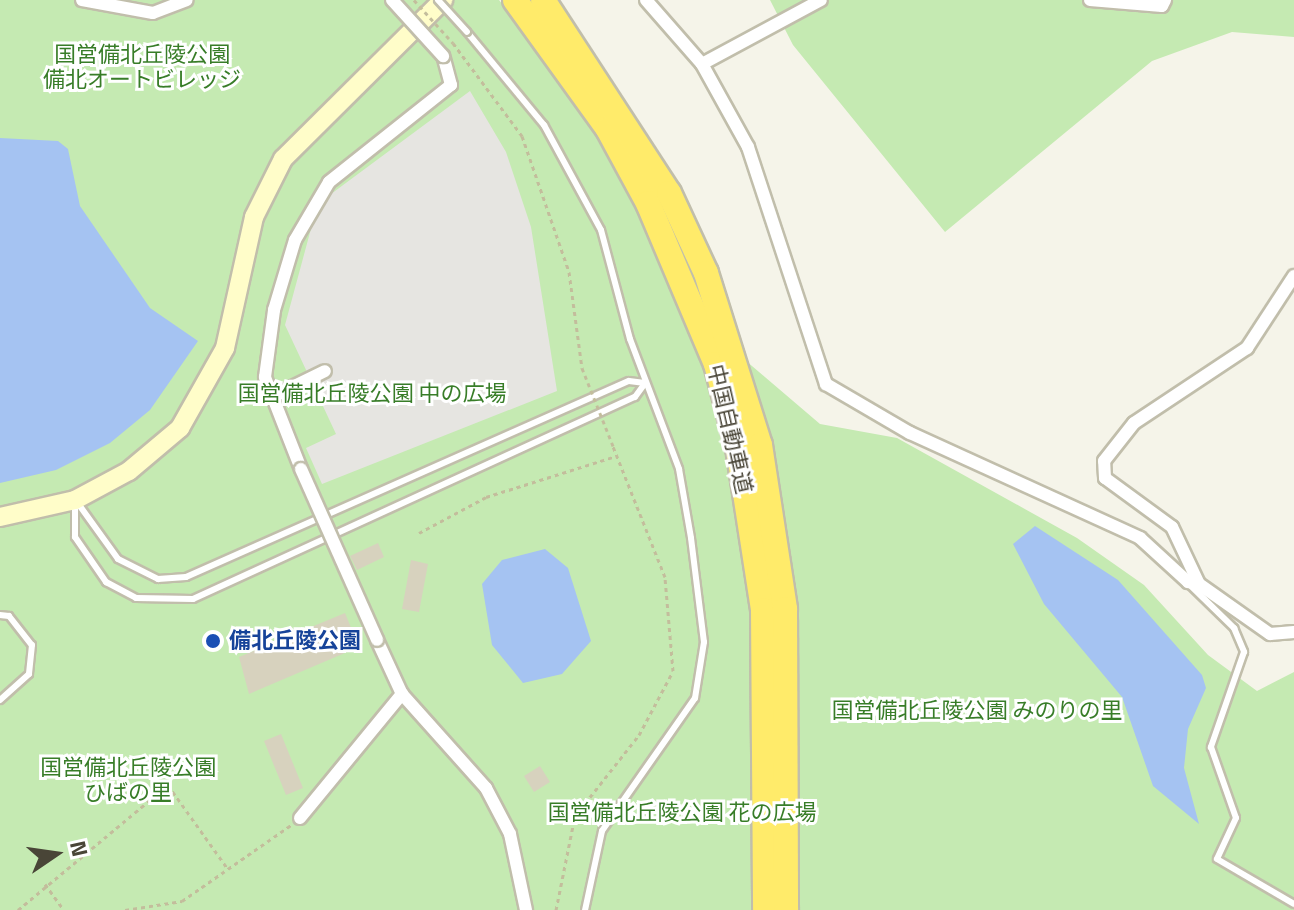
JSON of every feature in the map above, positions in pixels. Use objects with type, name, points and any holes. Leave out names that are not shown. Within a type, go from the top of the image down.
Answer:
[{"type":"highway","name":"中国自動車道","points":[[543,0],[669,193],[706,273],[753,416],[785,609],[786,910]]},
{"type":"highway","name":"中国自動車道","points":[[516,2],[608,129],[648,203],[716,364],[738,448],[763,610],[765,910]]},
{"type":"street","points":[[82,0],[137,13],[187,0]]},
{"type":"street","points":[[392,0],[443,56],[451,85],[329,182],[307,208],[268,339],[270,398],[402,694],[486,788],[510,834],[526,910]]},
{"type":"street","points":[[0,517],[75,500],[129,471],[180,428],[225,348],[254,217],[283,159],[441,0]]},
{"type":"street","points":[[646,0],[702,64],[760,175],[826,384],[910,433],[1140,538],[1194,583],[1270,634],[1294,632]]},
{"type":"street","points":[[702,64],[821,0]]},
{"type":"street","points":[[1090,0],[1162,6],[1165,0]]},
{"type":"street","points":[[1194,583],[1172,527],[1105,478],[1104,461],[1134,423],[1247,348],[1294,276]]},
{"type":"street","points":[[270,398],[325,371]]},
{"type":"street","points":[[300,818],[402,694]]},
{"type":"lane","points":[[441,0],[544,125],[601,230],[645,383],[679,469],[704,642],[701,674],[682,725],[602,831],[585,910]]},
{"type":"lane","points":[[75,500],[118,559],[158,579],[186,577],[629,381],[645,383]]},
{"type":"lane","points":[[75,500],[75,537],[106,582],[136,598],[193,599],[635,397],[645,383]]},
{"type":"lane","points":[[1194,583],[1234,628],[1244,652],[1211,747],[1236,818],[1217,859],[1294,904]]},
{"type":"lane","points":[[0,615],[9,616],[32,645],[29,674],[0,700]]},
{"type":"path","points":[[414,0],[453,43],[522,136],[569,272],[582,368],[665,577],[673,671],[639,735],[575,816],[556,910]]},
{"type":"path","points":[[419,533],[486,497],[616,456]]},
{"type":"path","points":[[18,910],[45,884],[168,785],[228,869]]},
{"type":"path","points":[[125,910],[182,901],[300,818]]},
{"type":"path","points":[[45,884],[64,910]]},
{"type":"green space","points":[[0,0],[499,0],[565,84],[638,205],[684,308],[820,424],[897,438],[1077,538],[1144,585],[1208,655],[1257,691],[1294,672],[1294,910],[0,910]]},
{"type":"green space","points":[[770,0],[1294,0],[1294,37],[1232,32],[1152,61],[945,232],[793,45]]},
{"type":"shaded area","points":[[470,91],[506,152],[531,227],[557,391],[322,484],[306,448],[336,434],[285,325],[312,225],[331,194]]},
{"type":"water","points":[[0,138],[58,141],[68,149],[80,206],[150,308],[198,341],[150,410],[110,443],[56,470],[0,483]]},
{"type":"water","points":[[1035,526],[1118,580],[1202,675],[1206,688],[1188,729],[1184,768],[1199,824],[1153,786],[1122,697],[1044,604],[1013,544]]},
{"type":"water","points":[[545,549],[568,568],[591,641],[562,674],[523,683],[492,645],[482,584],[502,560]]},
{"type":"building","points":[[378,543],[384,557],[357,570],[350,556]]},
{"type":"building","points":[[411,560],[428,564],[419,612],[402,609]]},
{"type":"building","points":[[345,613],[359,647],[249,694],[239,657]]},
{"type":"building","points":[[281,734],[303,788],[286,795],[264,741]]},
{"type":"building","points":[[540,766],[550,782],[534,792],[524,776]]},
{"type":"place","name":"備北丘陵公園","points":[[213,641]]},
{"type":"park label","name":"国営備北丘陵公園 備北オートビレッジ","points":[[142,66]]},
{"type":"park label","name":"国営備北丘陵公園 中の広場","points":[[372,394]]},
{"type":"park label","name":"国営備北丘陵公園 みのりの里","points":[[977,711]]},
{"type":"park label","name":"国営備北丘陵公園 ひばの里","points":[[128,780]]},
{"type":"park label","name":"国営備北丘陵公園 花の広場","points":[[682,813]]}]
